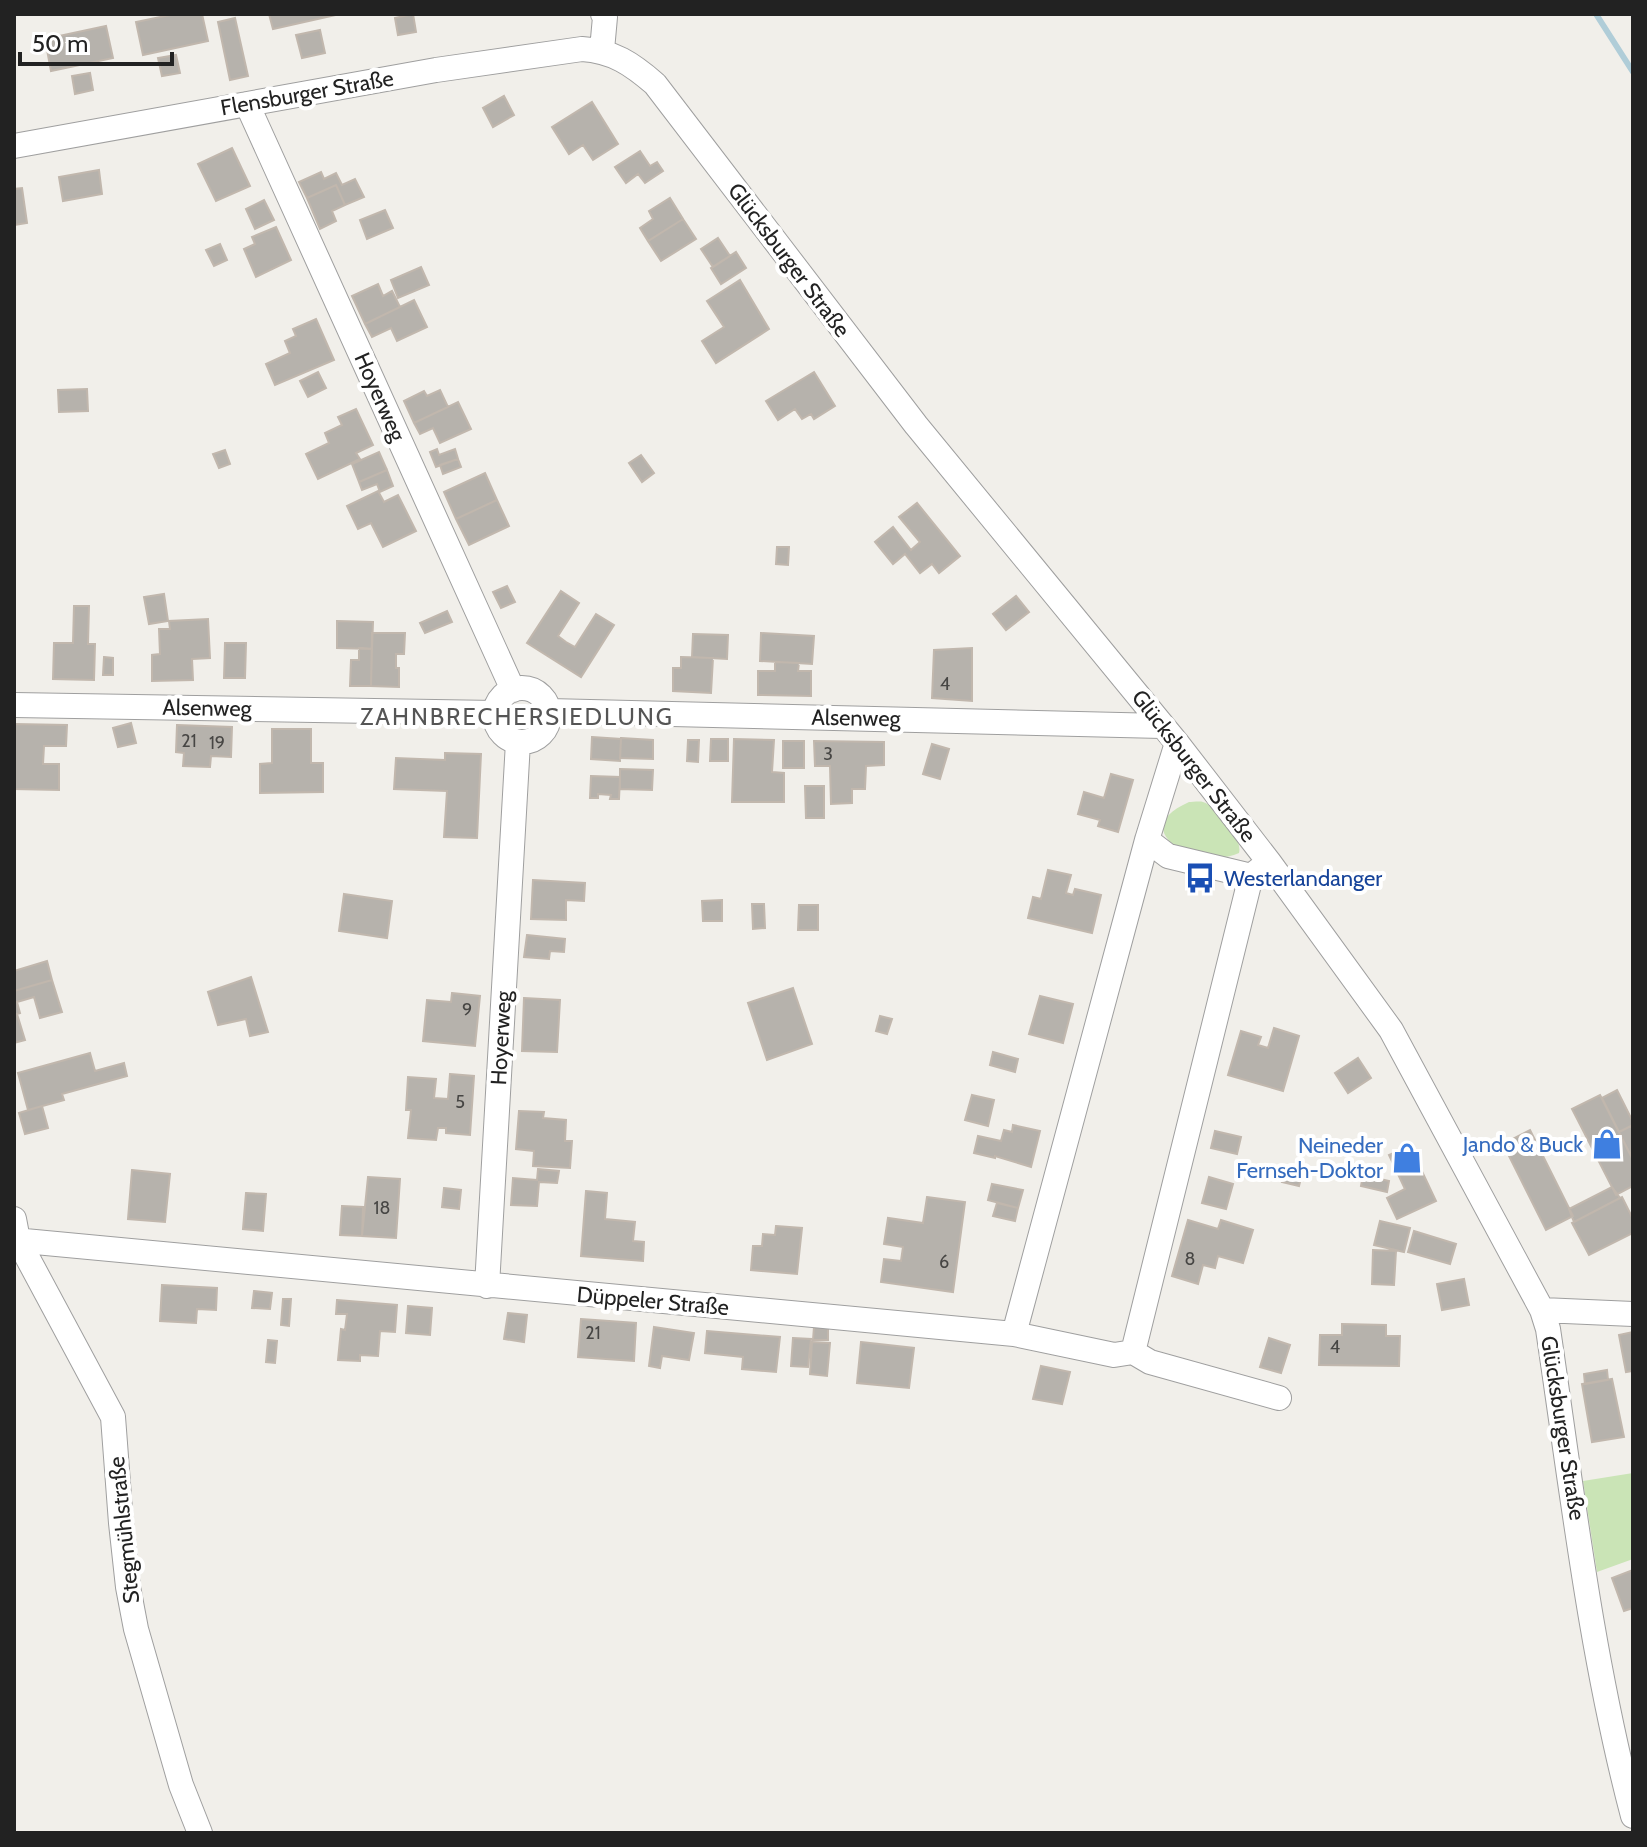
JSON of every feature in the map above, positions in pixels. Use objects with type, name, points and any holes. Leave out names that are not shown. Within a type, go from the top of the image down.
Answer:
[{"type":"street","points":[[602,50],[603,14]]},
{"type":"street","name":"Flensburger Straße","points":[[14,146],[450,68],[582,49],[602,50]]},
{"type":"street","name":"Glücksburger Straße","points":[[602,50],[634,66],[655,84],[916,425],[1170,735],[1260,869],[1391,1030],[1542,1310],[1548,1329],[1601,1668],[1620,1768],[1633,1816]]},
{"type":"street","name":"Hoyerweg","points":[[247,104],[513,690]]},
{"type":"street","points":[[521,688],[536,692],[547,703],[549,711],[542,734],[527,742],[511,740],[499,729],[495,713],[501,699],[521,688]]},
{"type":"street","name":"Alsenweg","points":[[14,705],[495,713]]},
{"type":"street","name":"Alsenweg","points":[[549,711],[1170,735]]},
{"type":"street","points":[[1014,1334],[1147,840],[1170,735]]},
{"type":"street","name":"Hoyerweg","points":[[487,1286],[518,742]]},
{"type":"street","points":[[1133,1352],[1260,869],[1168,856],[1147,840]]},
{"type":"street","name":"Düppeler Straße","points":[[15,1233],[487,1286],[1014,1334],[1114,1355],[1133,1352],[1150,1362],[1279,1398]]},
{"type":"street","name":"Stegmühlstraße","points":[[15,1233],[113,1417],[121,1523],[136,1629],[181,1785],[200,1833]]},
{"type":"street","points":[[1542,1310],[1633,1314]]},
{"type":"green space","points":[[1189,802],[1203,802],[1222,816],[1237,839],[1239,853],[1206,857],[1175,846],[1166,836],[1163,825],[1170,814]]},
{"type":"green space","points":[[1633,1473],[1633,1559],[1597,1572],[1583,1481]]},
{"type":"building","points":[[175,14],[202,14],[208,41],[143,55],[136,22]]},
{"type":"building","points":[[269,14],[335,14],[336,15],[273,29]]},
{"type":"building","points":[[413,14],[416,32],[398,35],[395,18]]},
{"type":"building","points":[[235,18],[248,76],[230,80],[218,22]]},
{"type":"building","points":[[106,26],[113,58],[51,71],[45,39]]},
{"type":"building","points":[[320,30],[325,53],[302,58],[296,35]]},
{"type":"building","points":[[176,55],[180,73],[162,76],[158,58]]},
{"type":"building","points":[[90,73],[93,90],[75,94],[72,76]]},
{"type":"building","points":[[504,96],[514,115],[493,127],[483,108]]},
{"type":"building","points":[[592,102],[618,144],[593,160],[583,145],[569,154],[552,127]]},
{"type":"building","points":[[232,148],[250,186],[216,201],[198,164]]},
{"type":"building","points":[[640,151],[650,166],[657,162],[663,171],[645,183],[638,174],[626,183],[615,167]]},
{"type":"building","points":[[99,170],[102,194],[63,201],[59,177]]},
{"type":"building","points":[[321,172],[324,179],[336,173],[342,185],[355,179],[364,197],[345,205],[336,185],[307,198],[299,182]]},
{"type":"building","points":[[336,185],[345,205],[332,211],[336,221],[320,229],[307,198]]},
{"type":"building","points":[[22,188],[27,223],[14,225],[14,189]]},
{"type":"building","points":[[670,198],[683,219],[648,241],[640,228],[653,219],[649,211]]},
{"type":"building","points":[[264,200],[274,220],[255,229],[246,209]]},
{"type":"building","points":[[385,210],[393,228],[367,239],[360,220]]},
{"type":"building","points":[[683,219],[696,239],[661,261],[648,241]]},
{"type":"building","points":[[276,227],[291,260],[256,277],[244,249],[255,244],[252,237]]},
{"type":"building","points":[[718,238],[730,256],[713,267],[701,249]]},
{"type":"building","points":[[220,244],[227,260],[214,266],[206,250]]},
{"type":"building","points":[[736,252],[746,268],[721,284],[711,268]]},
{"type":"building","points":[[421,267],[429,285],[398,298],[391,280]]},
{"type":"building","points":[[740,280],[769,329],[716,363],[702,341],[724,327],[707,301]]},
{"type":"building","points":[[378,284],[383,296],[392,291],[400,307],[365,324],[352,296]]},
{"type":"building","points":[[414,300],[427,327],[397,341],[391,328],[372,337],[365,324]]},
{"type":"building","points":[[316,319],[334,360],[275,385],[266,364],[290,353],[285,341],[296,336],[293,329]]},
{"type":"building","points":[[318,372],[326,388],[308,397],[300,381]]},
{"type":"building","points":[[814,372],[835,406],[814,419],[811,414],[802,419],[795,409],[778,420],[766,401]]},
{"type":"building","points":[[87,389],[88,411],[59,412],[58,390]]},
{"type":"building","points":[[440,390],[448,407],[414,423],[404,401],[424,391],[427,396]]},
{"type":"building","points":[[458,402],[471,429],[440,443],[433,428],[420,434],[414,423]]},
{"type":"building","points":[[356,409],[373,445],[356,453],[360,459],[318,479],[306,454],[329,443],[325,433],[342,425],[338,417]]},
{"type":"building","points":[[437,449],[439,455],[455,449],[458,459],[436,467],[430,452]]},
{"type":"building","points":[[225,450],[230,464],[219,468],[213,454]]},
{"type":"building","points":[[379,452],[387,470],[359,482],[352,464]]},
{"type":"building","points":[[641,455],[654,473],[642,482],[629,463]]},
{"type":"building","points":[[458,459],[461,467],[443,474],[440,465]]},
{"type":"building","points":[[387,470],[393,486],[380,492],[377,484],[362,490],[359,482]]},
{"type":"building","points":[[485,473],[497,500],[456,519],[444,492]]},
{"type":"building","points":[[378,491],[384,502],[398,495],[416,531],[383,547],[371,523],[358,529],[347,506]]},
{"type":"building","points":[[497,500],[509,526],[469,545],[456,519]]},
{"type":"building","points":[[917,503],[960,556],[939,573],[932,564],[920,573],[905,554],[893,564],[875,542],[893,527],[911,550],[920,542],[899,517]]},
{"type":"building","points":[[777,547],[789,547],[788,565],[776,564]]},
{"type":"building","points":[[507,586],[515,602],[501,608],[493,592]]},
{"type":"building","points":[[561,591],[579,603],[558,636],[566,642],[575,647],[596,614],[614,625],[581,677],[527,643]]},
{"type":"building","points":[[164,594],[168,621],[149,624],[144,597]]},
{"type":"building","points":[[1016,596],[1029,612],[1006,630],[993,614]]},
{"type":"building","points":[[74,606],[89,606],[88,644],[95,644],[94,680],[53,679],[54,643],[73,643]]},
{"type":"building","points":[[447,611],[452,622],[425,633],[420,623]]},
{"type":"building","points":[[208,619],[210,658],[192,659],[193,680],[152,681],[152,655],[160,654],[159,629],[170,629],[169,621]]},
{"type":"building","points":[[337,621],[373,622],[372,649],[337,648]]},
{"type":"building","points":[[372,633],[405,633],[404,654],[396,654],[399,687],[371,686]]},
{"type":"building","points":[[761,633],[814,636],[812,664],[760,661]]},
{"type":"building","points":[[693,634],[728,635],[727,659],[692,657]]},
{"type":"building","points":[[225,643],[246,643],[245,678],[224,678]]},
{"type":"building","points":[[359,648],[372,649],[371,686],[350,686],[351,660],[359,660]]},
{"type":"building","points":[[972,648],[972,701],[932,698],[934,650]]},
{"type":"building","points":[[104,657],[113,658],[113,675],[103,675]]},
{"type":"building","points":[[681,657],[713,658],[711,693],[673,691],[673,668],[681,668]]},
{"type":"building","points":[[775,662],[799,663],[798,671],[811,671],[811,696],[758,695],[758,671],[775,671]]},
{"type":"building","points":[[131,723],[136,743],[118,747],[113,728]]},
{"type":"building","points":[[14,724],[67,725],[66,746],[44,746],[43,764],[59,764],[59,790],[14,789]]},
{"type":"building","points":[[177,725],[232,727],[231,757],[211,756],[210,767],[183,766],[184,753],[176,752]]},
{"type":"building","points":[[272,729],[311,729],[311,763],[323,763],[323,792],[260,793],[260,764],[272,763]]},
{"type":"building","points":[[592,737],[621,739],[620,761],[591,759]]},
{"type":"building","points":[[621,738],[653,740],[653,759],[620,758]]},
{"type":"building","points":[[711,739],[728,739],[728,761],[710,761]]},
{"type":"building","points":[[734,739],[774,740],[772,772],[784,773],[784,802],[732,802]]},
{"type":"building","points":[[688,740],[699,740],[698,762],[687,761]]},
{"type":"building","points":[[783,741],[804,741],[804,768],[783,768]]},
{"type":"building","points":[[814,741],[884,742],[884,765],[866,766],[865,789],[852,789],[852,803],[831,804],[830,766],[815,766]]},
{"type":"building","points":[[932,744],[949,749],[940,779],[923,774]]},
{"type":"building","points":[[445,753],[481,754],[477,838],[444,837],[447,791],[394,789],[396,758],[445,760]]},
{"type":"building","points":[[620,769],[653,770],[652,790],[620,789]]},
{"type":"building","points":[[1111,774],[1133,780],[1118,832],[1098,826],[1100,820],[1078,814],[1084,792],[1104,798]]},
{"type":"building","points":[[591,776],[620,777],[619,799],[598,794],[598,798],[590,798]]},
{"type":"building","points":[[805,786],[824,786],[824,818],[806,818]]},
{"type":"building","points":[[1048,870],[1071,875],[1066,893],[1073,895],[1075,889],[1101,895],[1092,933],[1028,918],[1033,897],[1041,899]]},
{"type":"building","points":[[533,880],[585,883],[584,901],[566,900],[566,920],[531,919]]},
{"type":"building","points":[[344,894],[392,901],[387,938],[339,931]]},
{"type":"building","points":[[722,900],[722,921],[703,921],[702,901]]},
{"type":"building","points":[[752,904],[764,904],[765,928],[753,929]]},
{"type":"building","points":[[799,905],[818,905],[818,930],[798,930]]},
{"type":"building","points":[[527,935],[565,939],[564,952],[550,951],[549,959],[524,957]]},
{"type":"building","points":[[47,961],[52,980],[14,991],[14,971]]},
{"type":"building","points":[[251,977],[268,1032],[250,1036],[246,1019],[218,1025],[208,992]]},
{"type":"building","points":[[52,980],[62,1012],[40,1018],[34,997],[17,1002],[20,1013],[17,1014],[25,1040],[14,1043],[14,991]]},
{"type":"building","points":[[793,988],[812,1044],[767,1060],[748,1003]]},
{"type":"building","points":[[452,993],[480,996],[475,1046],[423,1041],[427,1000],[451,1002]]},
{"type":"building","points":[[1040,996],[1073,1004],[1063,1043],[1029,1034]]},
{"type":"building","points":[[524,998],[560,1000],[557,1052],[522,1051]]},
{"type":"building","points":[[880,1016],[892,1019],[887,1034],[876,1031]]},
{"type":"building","points":[[1274,1028],[1299,1036],[1283,1091],[1228,1075],[1241,1031],[1261,1037],[1258,1045],[1268,1048]]},
{"type":"building","points":[[993,1052],[1018,1059],[1015,1072],[990,1065]]},
{"type":"building","points":[[90,1053],[95,1071],[124,1063],[127,1076],[62,1094],[64,1100],[28,1110],[18,1073]]},
{"type":"building","points":[[1358,1058],[1371,1078],[1348,1093],[1335,1073]]},
{"type":"building","points":[[450,1074],[474,1076],[470,1135],[446,1133],[446,1128],[438,1128],[436,1140],[408,1138],[411,1110],[406,1110],[408,1077],[436,1079],[434,1098],[448,1099]]},
{"type":"building","points":[[1617,1090],[1633,1122],[1633,1125],[1619,1132],[1602,1098]]},
{"type":"building","points":[[972,1095],[994,1100],[988,1126],[965,1120]]},
{"type":"building","name":"Jando & Buck","points":[[1600,1095],[1633,1160],[1633,1186],[1616,1195],[1572,1109]]},
{"type":"building","points":[[42,1106],[48,1128],[25,1134],[19,1113]]},
{"type":"building","points":[[519,1111],[544,1112],[543,1118],[566,1120],[565,1141],[572,1141],[570,1168],[533,1166],[534,1151],[516,1149]]},
{"type":"building","points":[[1013,1125],[1040,1131],[1031,1167],[974,1153],[978,1136],[1001,1141],[1004,1130],[1012,1132]]},
{"type":"building","points":[[1631,1126],[1633,1129],[1631,1156],[1619,1132]]},
{"type":"building","points":[[1530,1130],[1573,1216],[1546,1230],[1503,1144]]},
{"type":"building","points":[[1215,1131],[1241,1137],[1237,1154],[1211,1148]]},
{"type":"building","points":[[1410,1146],[1436,1201],[1397,1219],[1387,1198],[1405,1189],[1389,1155]]},
{"type":"building","points":[[538,1169],[559,1171],[557,1183],[539,1182],[537,1206],[511,1205],[513,1178],[537,1180]]},
{"type":"building","points":[[132,1170],[170,1174],[165,1222],[128,1219]]},
{"type":"building","points":[[1285,1170],[1302,1174],[1299,1186],[1282,1182]]},
{"type":"building","points":[[1363,1175],[1389,1181],[1387,1192],[1361,1186]]},
{"type":"building","points":[[368,1177],[400,1179],[396,1238],[362,1236]]},
{"type":"building","points":[[1209,1177],[1233,1184],[1226,1209],[1202,1203]]},
{"type":"building","points":[[992,1184],[1023,1190],[1018,1208],[988,1200]]},
{"type":"building","points":[[1612,1187],[1620,1198],[1574,1222],[1569,1209]]},
{"type":"building","points":[[444,1188],[461,1190],[459,1209],[442,1207]]},
{"type":"building","points":[[586,1191],[607,1193],[605,1219],[635,1222],[633,1241],[644,1242],[643,1261],[581,1256]]},
{"type":"building","points":[[246,1193],[266,1194],[263,1231],[243,1229]]},
{"type":"building","points":[[927,1197],[965,1202],[953,1292],[881,1282],[884,1259],[901,1261],[903,1247],[884,1244],[888,1218],[923,1223]]},
{"type":"building","points":[[1622,1197],[1633,1219],[1633,1233],[1589,1255],[1572,1223]]},
{"type":"building","points":[[997,1203],[1018,1208],[1015,1221],[993,1216]]},
{"type":"building","points":[[342,1206],[363,1207],[362,1236],[340,1235]]},
{"type":"building","points":[[1188,1220],[1218,1229],[1221,1220],[1253,1230],[1243,1263],[1218,1256],[1215,1268],[1203,1265],[1198,1284],[1172,1276]]},
{"type":"building","points":[[1380,1221],[1410,1228],[1404,1252],[1374,1245]]},
{"type":"building","points":[[776,1226],[802,1228],[797,1274],[751,1270],[753,1246],[762,1246],[763,1234],[775,1235]]},
{"type":"building","points":[[1414,1231],[1456,1244],[1450,1264],[1408,1252]]},
{"type":"building","points":[[1373,1250],[1396,1251],[1394,1285],[1372,1284]]},
{"type":"building","points":[[1464,1279],[1469,1305],[1442,1310],[1437,1284]]},
{"type":"building","points":[[162,1285],[217,1288],[216,1310],[197,1309],[196,1323],[160,1321]]},
{"type":"building","points":[[254,1291],[272,1293],[270,1309],[252,1308]]},
{"type":"building","points":[[283,1299],[291,1299],[289,1326],[281,1325]]},
{"type":"building","points":[[337,1300],[397,1305],[395,1332],[380,1331],[378,1356],[360,1355],[360,1361],[338,1360],[341,1329],[345,1330],[347,1314],[336,1314]]},
{"type":"building","points":[[408,1306],[432,1308],[430,1335],[406,1333]]},
{"type":"building","points":[[508,1313],[527,1315],[524,1342],[504,1339]]},
{"type":"building","points":[[581,1319],[636,1323],[634,1361],[578,1357]]},
{"type":"building","points":[[1342,1324],[1386,1325],[1386,1336],[1400,1336],[1399,1366],[1319,1365],[1320,1335],[1342,1335]]},
{"type":"building","points":[[654,1327],[694,1333],[689,1360],[662,1356],[660,1368],[649,1366]]},
{"type":"building","points":[[814,1327],[828,1327],[828,1340],[813,1340]]},
{"type":"building","points":[[707,1331],[780,1337],[776,1372],[742,1369],[743,1357],[705,1353]]},
{"type":"building","points":[[1633,1332],[1633,1371],[1626,1372],[1619,1335]]},
{"type":"building","points":[[793,1338],[811,1339],[808,1367],[791,1366]]},
{"type":"building","points":[[1269,1338],[1290,1345],[1281,1373],[1260,1367]]},
{"type":"building","points":[[268,1340],[277,1341],[275,1363],[266,1362]]},
{"type":"building","points":[[812,1342],[830,1343],[827,1376],[810,1374]]},
{"type":"building","points":[[861,1342],[914,1348],[909,1388],[857,1383]]},
{"type":"building","points":[[1041,1366],[1070,1372],[1062,1404],[1033,1399]]},
{"type":"building","points":[[1607,1370],[1608,1380],[1585,1384],[1584,1374]]},
{"type":"building","points":[[1612,1379],[1624,1437],[1592,1442],[1582,1384]]},
{"type":"building","points":[[1633,1570],[1633,1608],[1624,1611],[1612,1578]]},
{"type":"waterway","points":[[1596,14],[1633,72]]},
{"type":"place","name":"Westerlandanger","points":[[1200,878]]},
{"type":"place","name":"Jando & Buck","points":[[1607,1144]]},
{"type":"place","name":"Neineder Fernseh-Doktor","points":[[1407,1158]]},
{"type":"district","name":"ZAHNBRECHERSIEDLUNG","points":[[517,716]]}]
